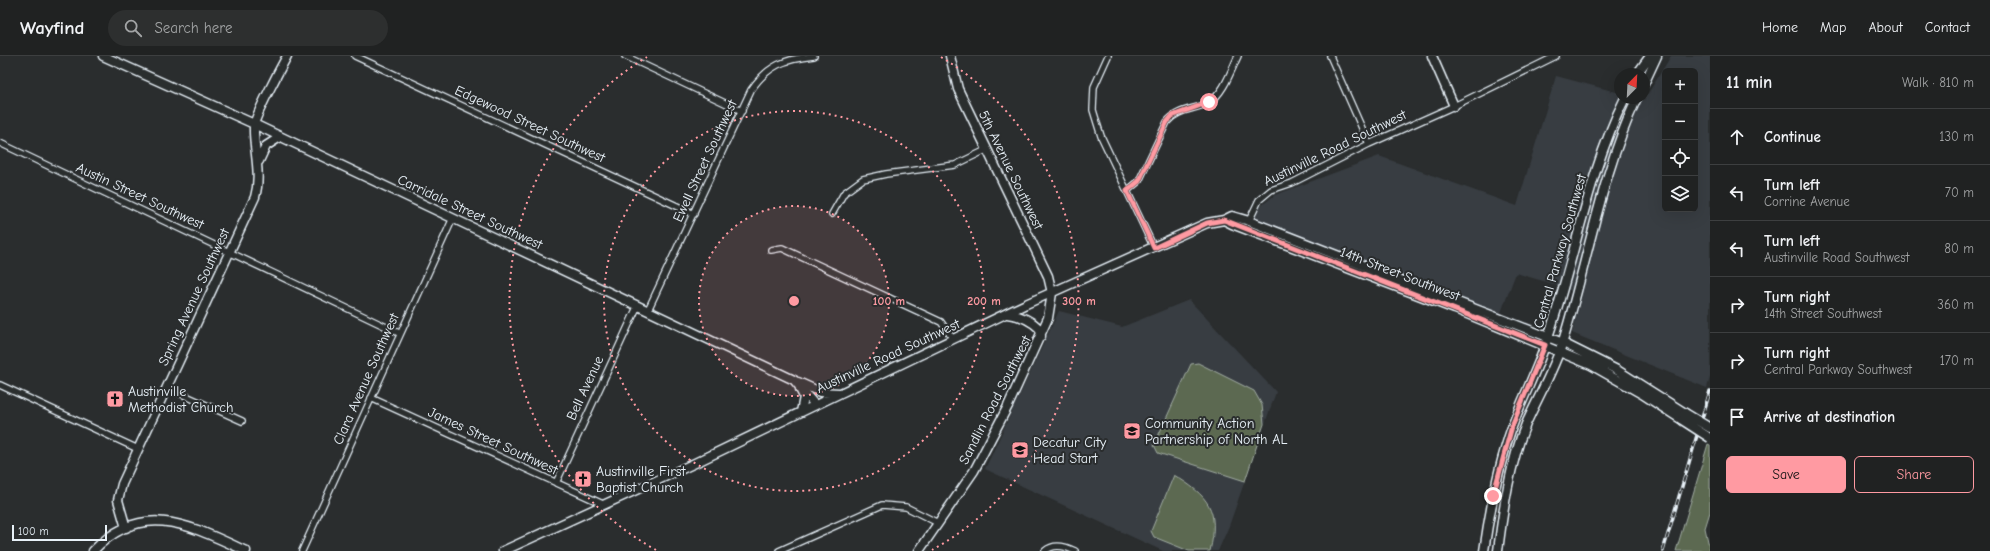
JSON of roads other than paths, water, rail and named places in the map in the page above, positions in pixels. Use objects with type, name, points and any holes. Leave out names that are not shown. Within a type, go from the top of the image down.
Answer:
[{"type":"street","name":"Carridale Street Southwest","points":[[103,56],[254,124],[794,380],[815,405]]},
{"type":"street","points":[[254,124],[287,56]]},
{"type":"street","name":"Edgewood Street Southwest","points":[[355,56],[694,214]]},
{"type":"street","points":[[625,56],[742,111]]},
{"type":"street","name":"Ewell Street Southwest","points":[[648,310],[751,90],[766,72],[779,63],[814,56]]},
{"type":"street","name":"5th Avenue Southwest","points":[[950,56],[958,89],[986,150],[1048,276],[1052,293]]},
{"type":"street","points":[[1108,56],[1094,87],[1093,110],[1101,136],[1154,248]]},
{"type":"street","points":[[1127,191],[1139,181],[1167,122],[1172,116],[1209,102],[1215,98],[1238,56]]},
{"type":"street","points":[[1330,56],[1369,144]]},
{"type":"street","points":[[1432,56],[1454,106]]},
{"type":"street","name":"Austinville Road Southwest","points":[[503,551],[605,505],[953,339],[1207,223],[1224,220],[1232,216],[1249,221],[1259,200],[1271,190],[1292,183],[1369,144],[1454,106],[1545,58],[1556,56]]},
{"type":"street","points":[[1641,68],[1650,56]]},
{"type":"street","points":[[1650,71],[1657,56]]},
{"type":"street","name":"Central Parkway Southwest","points":[[1484,551],[1494,488],[1512,426],[1547,341],[1604,144],[1622,104]]},
{"type":"street","name":"Central Parkway Southwest","points":[[1498,551],[1509,484],[1526,426],[1563,343],[1616,149],[1635,104]]},
{"type":"street","name":"Spring Avenue Southwest","points":[[126,528],[118,500],[122,484],[255,197],[258,186],[258,166],[254,124]]},
{"type":"street","points":[[258,166],[263,149],[272,140],[280,137]]},
{"type":"street","name":"Austin Street Southwest","points":[[0,143],[229,251],[234,255],[400,334]]},
{"type":"street","points":[[832,214],[844,193],[863,179],[886,174],[955,165],[986,150]]},
{"type":"street","name":"Clara Avenue Southwest","points":[[302,551],[453,218]]},
{"type":"street","name":"14th Street Southwest","points":[[1224,220],[1547,341],[1563,343],[1617,370],[1684,416],[1710,438]]},
{"type":"street","name":"14th Street Southwest","points":[[1249,221],[1547,341],[1559,351],[1591,365],[1642,394],[1710,428]]},
{"type":"street","points":[[770,250],[782,248],[941,322],[953,339]]},
{"type":"street","name":"Sandlin Road Southwest","points":[[919,551],[981,460],[1041,336],[1048,318],[1052,293]]},
{"type":"street","name":"Bell Avenue","points":[[556,483],[638,305]]},
{"type":"street","points":[[1007,314],[1020,316],[1032,322],[1040,329],[1041,336]]},
{"type":"street","points":[[794,380],[820,392],[840,393]]},
{"type":"street","points":[[794,380],[804,397],[801,412]]},
{"type":"street","points":[[0,385],[138,449]]},
{"type":"street","points":[[166,387],[242,421]]},
{"type":"street","name":"James Street Southwest","points":[[371,398],[605,505]]},
{"type":"street","points":[[779,551],[882,505],[906,507],[938,523]]},
{"type":"street","points":[[93,551],[108,538],[126,528],[150,521],[182,523],[246,551]]},
{"type":"street","points":[[1045,551],[1056,546],[1064,546],[1075,551]]},
{"type":"railway","points":[[1663,551],[1710,391]]},
{"type":"place","name":"Austinville Methodist Church","points":[[115,399]]},
{"type":"place","name":"Community Action Partnership of North AL","points":[[1132,431]]},
{"type":"place","name":"Decatur City Head Start","points":[[1020,450]]},
{"type":"place","name":"Austinville First Baptist Church","points":[[583,479]]}]
